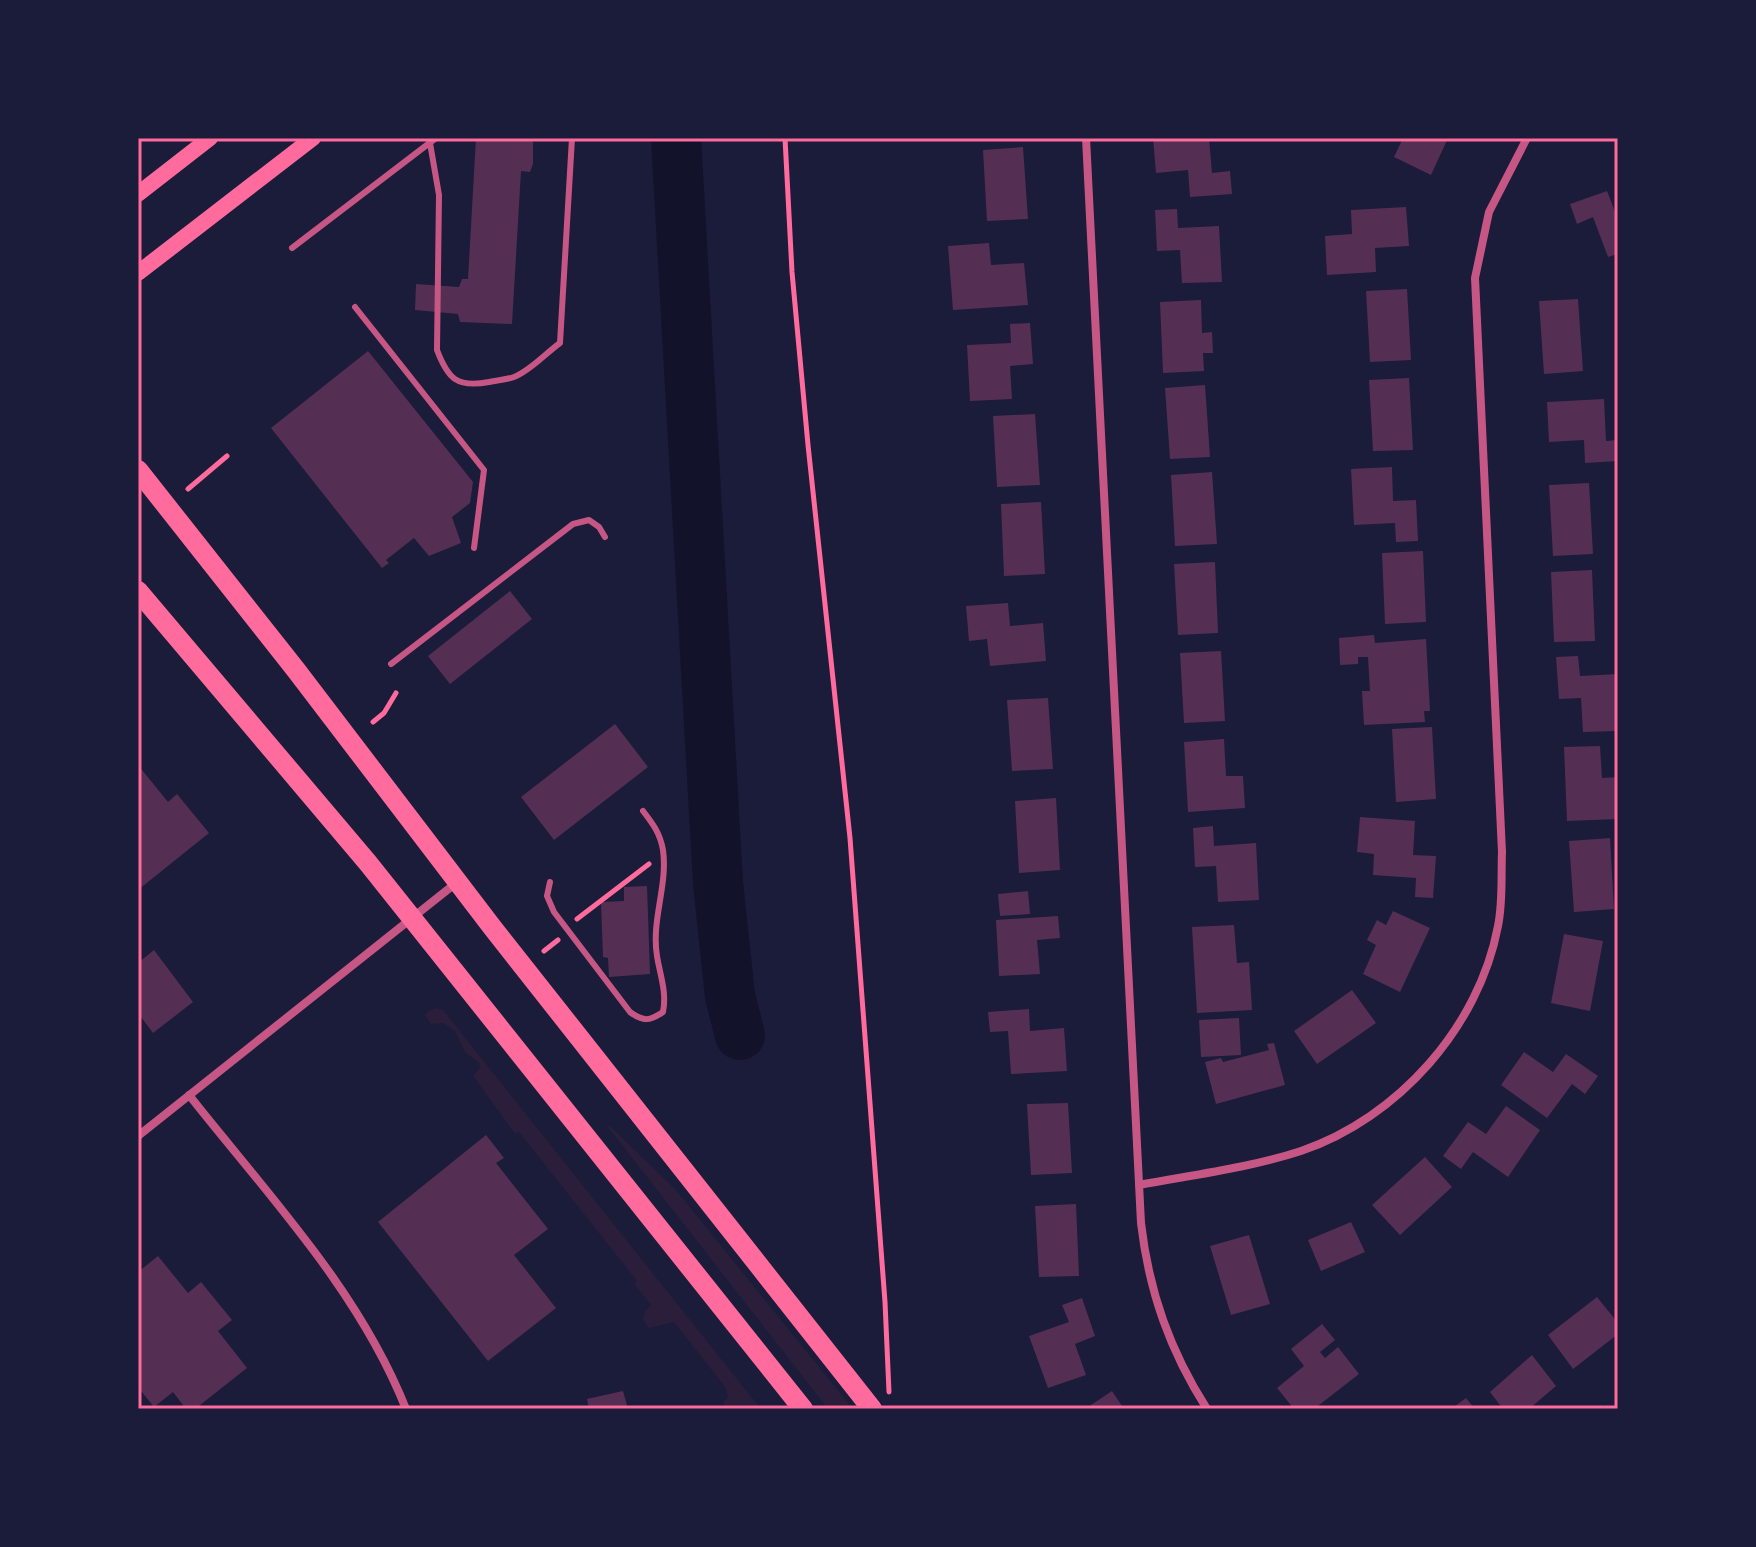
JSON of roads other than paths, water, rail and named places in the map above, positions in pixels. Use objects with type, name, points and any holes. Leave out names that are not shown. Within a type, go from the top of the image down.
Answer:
[{"type":"main road","points":[[138,194],[210,138]]},
{"type":"main road","points":[[138,273],[313,138]]},
{"type":"main road","points":[[138,470],[296,670],[457,883],[872,1409]]},
{"type":"main road","points":[[138,591],[413,918],[803,1409]]},
{"type":"street","points":[[1086,138],[1144,1248],[1155,1299],[1180,1364],[1207,1409]]},
{"type":"street","points":[[1139,1185],[1279,1157],[1321,1143],[1344,1131],[1401,1092],[1432,1060],[1459,1024],[1486,966],[1499,924],[1502,852],[1475,278],[1489,212],[1527,138]]},
{"type":"street","points":[[138,1136],[457,883]]},
{"type":"street","points":[[189,1095],[330,1274],[381,1355],[406,1409]]},
{"type":"lane","points":[[433,141],[439,195],[437,350],[443,366],[453,378],[462,385],[473,385],[516,377],[560,343],[572,138]]},
{"type":"lane","points":[[292,248],[433,141]]},
{"type":"lane","points":[[355,307],[484,470],[474,548]]},
{"type":"lane","points":[[391,664],[573,524],[589,520],[599,527],[605,537]]},
{"type":"lane","points":[[550,882],[547,896],[554,912],[630,1012],[640,1020],[652,1020],[663,1012],[666,1000],[657,956],[655,922],[661,894],[663,853],[659,832],[643,811]]},
{"type":"waterway","points":[[676,138],[718,883],[730,996],[740,1035]]}]
